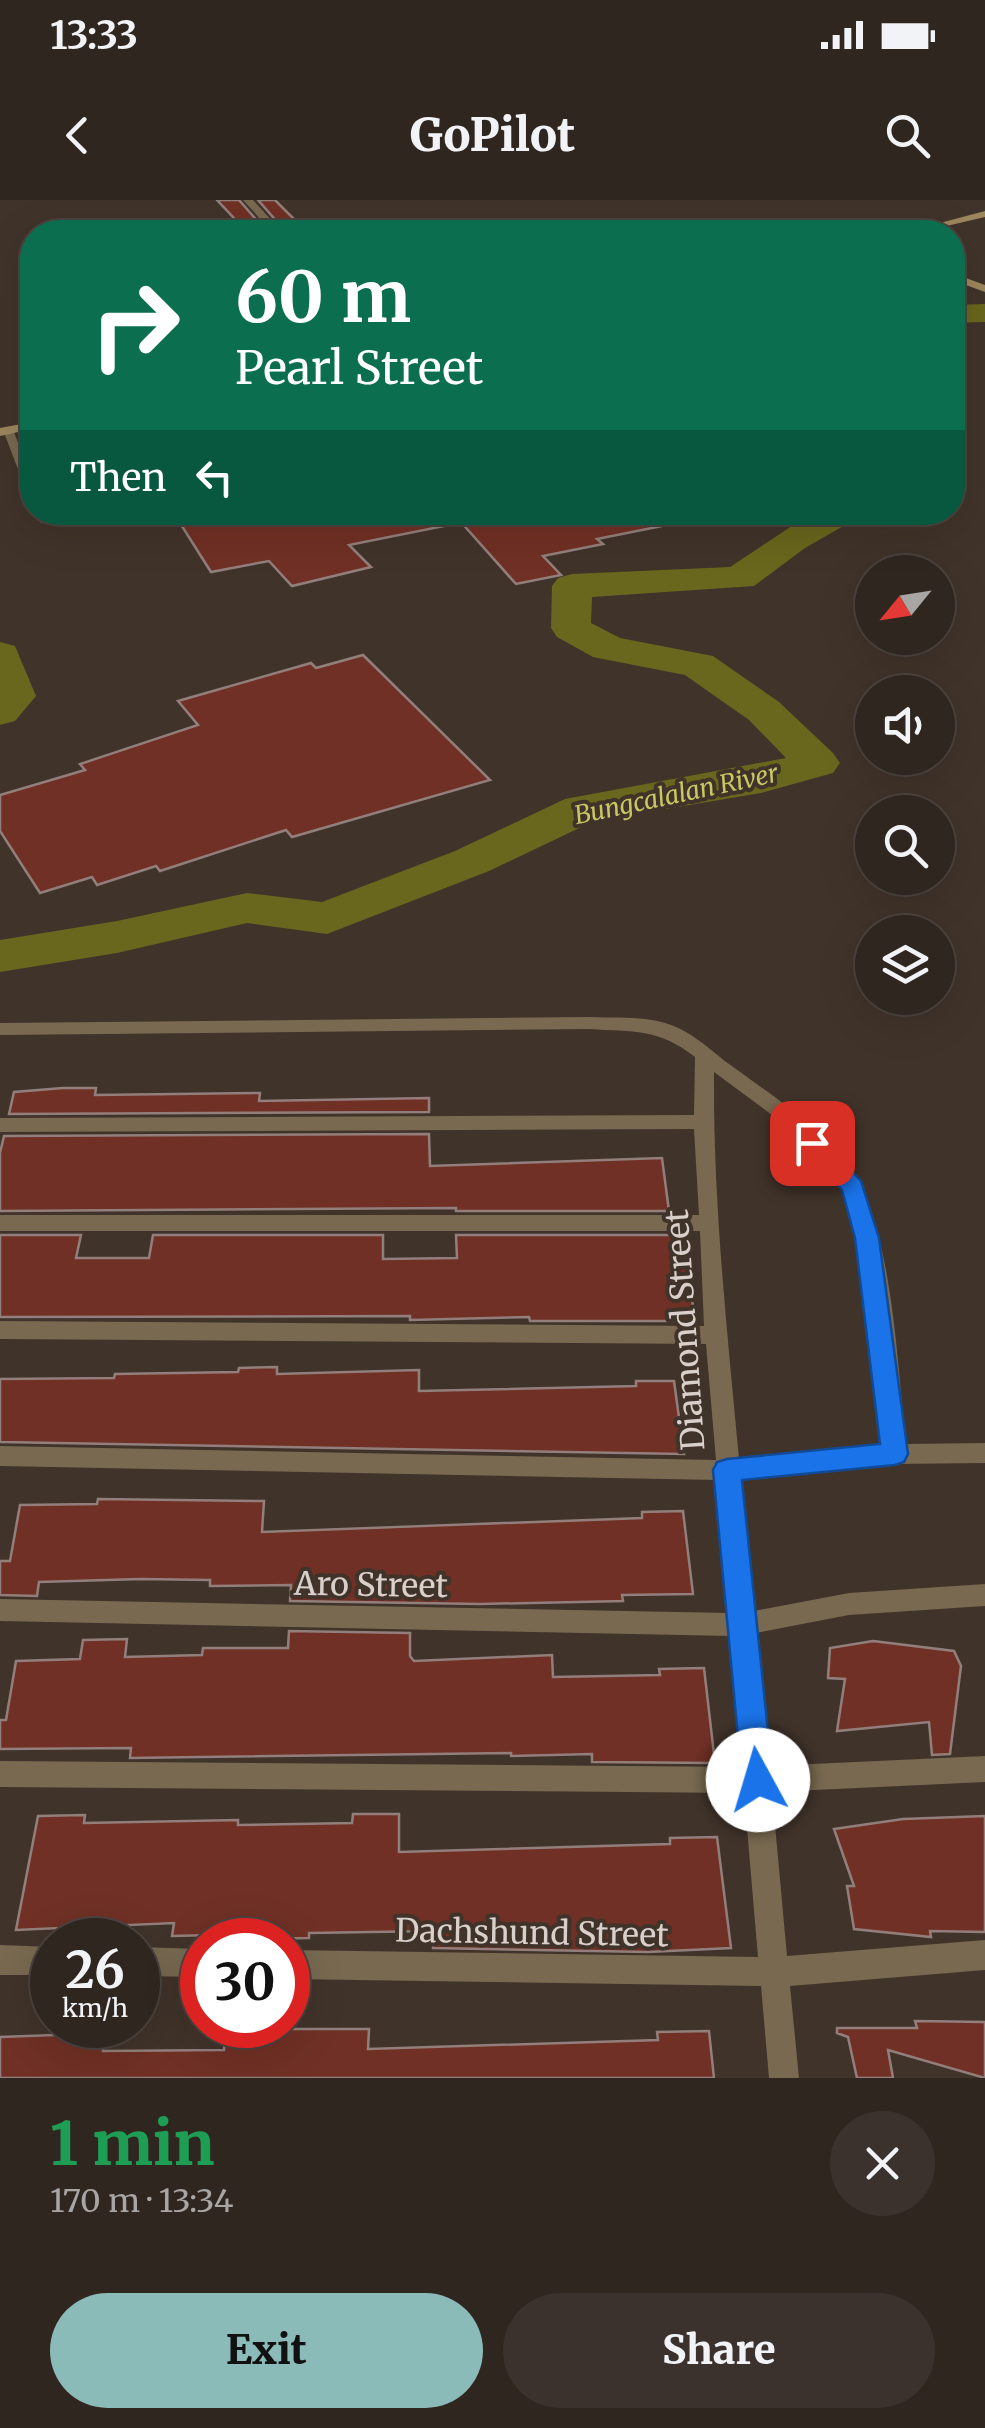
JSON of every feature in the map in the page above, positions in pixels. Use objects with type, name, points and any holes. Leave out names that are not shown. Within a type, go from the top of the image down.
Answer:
[{"type":"street","points":[[248,200],[266,220]]},
{"type":"street","points":[[960,220],[985,214]]},
{"type":"street","points":[[0,1029],[635,1024],[682,1037],[796,1129],[853,1186],[867,1238],[895,1454]]},
{"type":"street","name":"Diamond Street","points":[[705,1056],[704,1122],[716,1335],[784,2078]]},
{"type":"street","points":[[0,1125],[704,1122]]},
{"type":"street","points":[[0,1223],[710,1223]]},
{"type":"street","points":[[0,1330],[716,1335]]},
{"type":"street","points":[[0,1456],[727,1470],[895,1454],[985,1453]]},
{"type":"street","name":"Aro Street","points":[[0,1610],[740,1626],[850,1604],[985,1595]]},
{"type":"street","points":[[0,1774],[758,1780],[985,1769]]},
{"type":"street","name":"Dachshund Street","points":[[310,1965],[776,1972],[985,1955]]},
{"type":"street","points":[[0,1960],[30,1961]]},
{"type":"lane","points":[[4,431],[20,465]]},
{"type":"building","points":[[217,200],[239,200],[256,220],[236,220]]},
{"type":"building","points":[[258,200],[275,200],[295,220],[276,220]]},
{"type":"building","points":[[181,525],[449,525],[349,545],[371,567],[292,586],[269,561],[211,572]]},
{"type":"building","points":[[464,525],[667,525],[597,539],[603,544],[543,556],[561,575],[516,584]]},
{"type":"building","points":[[363,655],[490,780],[292,837],[286,830],[160,871],[156,866],[97,885],[92,877],[40,893],[0,831],[0,795],[85,770],[80,764],[198,725],[178,701],[311,663],[316,668]]},
{"type":"building","points":[[96,1088],[95,1095],[260,1093],[259,1101],[429,1098],[429,1112],[9,1114],[14,1092]]},
{"type":"building","points":[[429,1134],[430,1166],[662,1158],[669,1211],[0,1211],[0,1153],[4,1136]]},
{"type":"building","points":[[0,1235],[81,1235],[76,1258],[149,1258],[153,1235],[383,1235],[383,1259],[457,1258],[456,1235],[672,1235],[675,1257],[686,1256],[695,1321],[530,1321],[529,1317],[410,1320],[410,1316],[0,1317]]},
{"type":"building","points":[[277,1367],[277,1374],[419,1370],[419,1391],[636,1386],[636,1381],[674,1381],[684,1454],[0,1442],[0,1379],[114,1378],[115,1374],[238,1372],[239,1368]]},
{"type":"building","points":[[98,1499],[264,1501],[262,1532],[642,1518],[642,1512],[683,1511],[693,1594],[622,1595],[623,1601],[480,1604],[290,1601],[291,1585],[210,1586],[210,1580],[141,1579],[39,1582],[37,1596],[0,1595],[0,1561],[10,1561],[20,1505],[97,1504]]},
{"type":"building","points":[[289,1631],[410,1633],[410,1656],[414,1661],[552,1655],[553,1677],[660,1675],[659,1669],[704,1668],[715,1763],[592,1762],[592,1754],[130,1758],[131,1748],[0,1749],[0,1720],[6,1720],[16,1661],[80,1659],[83,1640],[127,1639],[125,1657],[202,1655],[203,1648],[288,1648]]},
{"type":"building","points":[[873,1641],[954,1651],[961,1666],[950,1754],[932,1755],[929,1722],[837,1731],[845,1679],[828,1678],[830,1648]]},
{"type":"building","points":[[353,1814],[399,1814],[399,1852],[670,1844],[670,1838],[717,1837],[731,1948],[648,1952],[433,1948],[433,1931],[310,1933],[310,1918],[180,1918],[180,1936],[172,1936],[174,1923],[160,1924],[160,1918],[30,1918],[30,1929],[16,1930],[38,1816],[85,1815],[84,1823],[352,1823]]},
{"type":"building","points":[[985,1816],[985,1932],[930,1931],[931,1937],[854,1929],[847,1886],[854,1886],[834,1829],[903,1819]]},
{"type":"building","points":[[915,2021],[985,2022],[985,2078],[888,2050],[893,2078],[857,2078],[848,2037],[837,2033],[837,2028],[917,2028]]},
{"type":"building","points":[[310,2029],[369,2029],[368,2049],[658,2040],[657,2032],[709,2031],[714,2078],[0,2078],[0,2037],[30,2036],[30,2048],[224,2050],[310,2048]]},
{"type":"waterway","name":"Bungcalalan River","points":[[965,314],[985,313]]},
{"type":"waterway","name":"Bungcalalan River","points":[[0,956],[117,937],[247,908],[327,918],[472,861],[582,809],[761,779],[817,763],[764,711],[698,665],[608,648],[571,628],[572,586],[740,578],[818,525]]},
{"type":"waterway","name":"Bungcalalan River","points":[[0,655],[14,696],[0,712]]},
{"type":"route","points":[[758,1780],[727,1470],[895,1454],[867,1238],[853,1186],[812,1143]]}]
